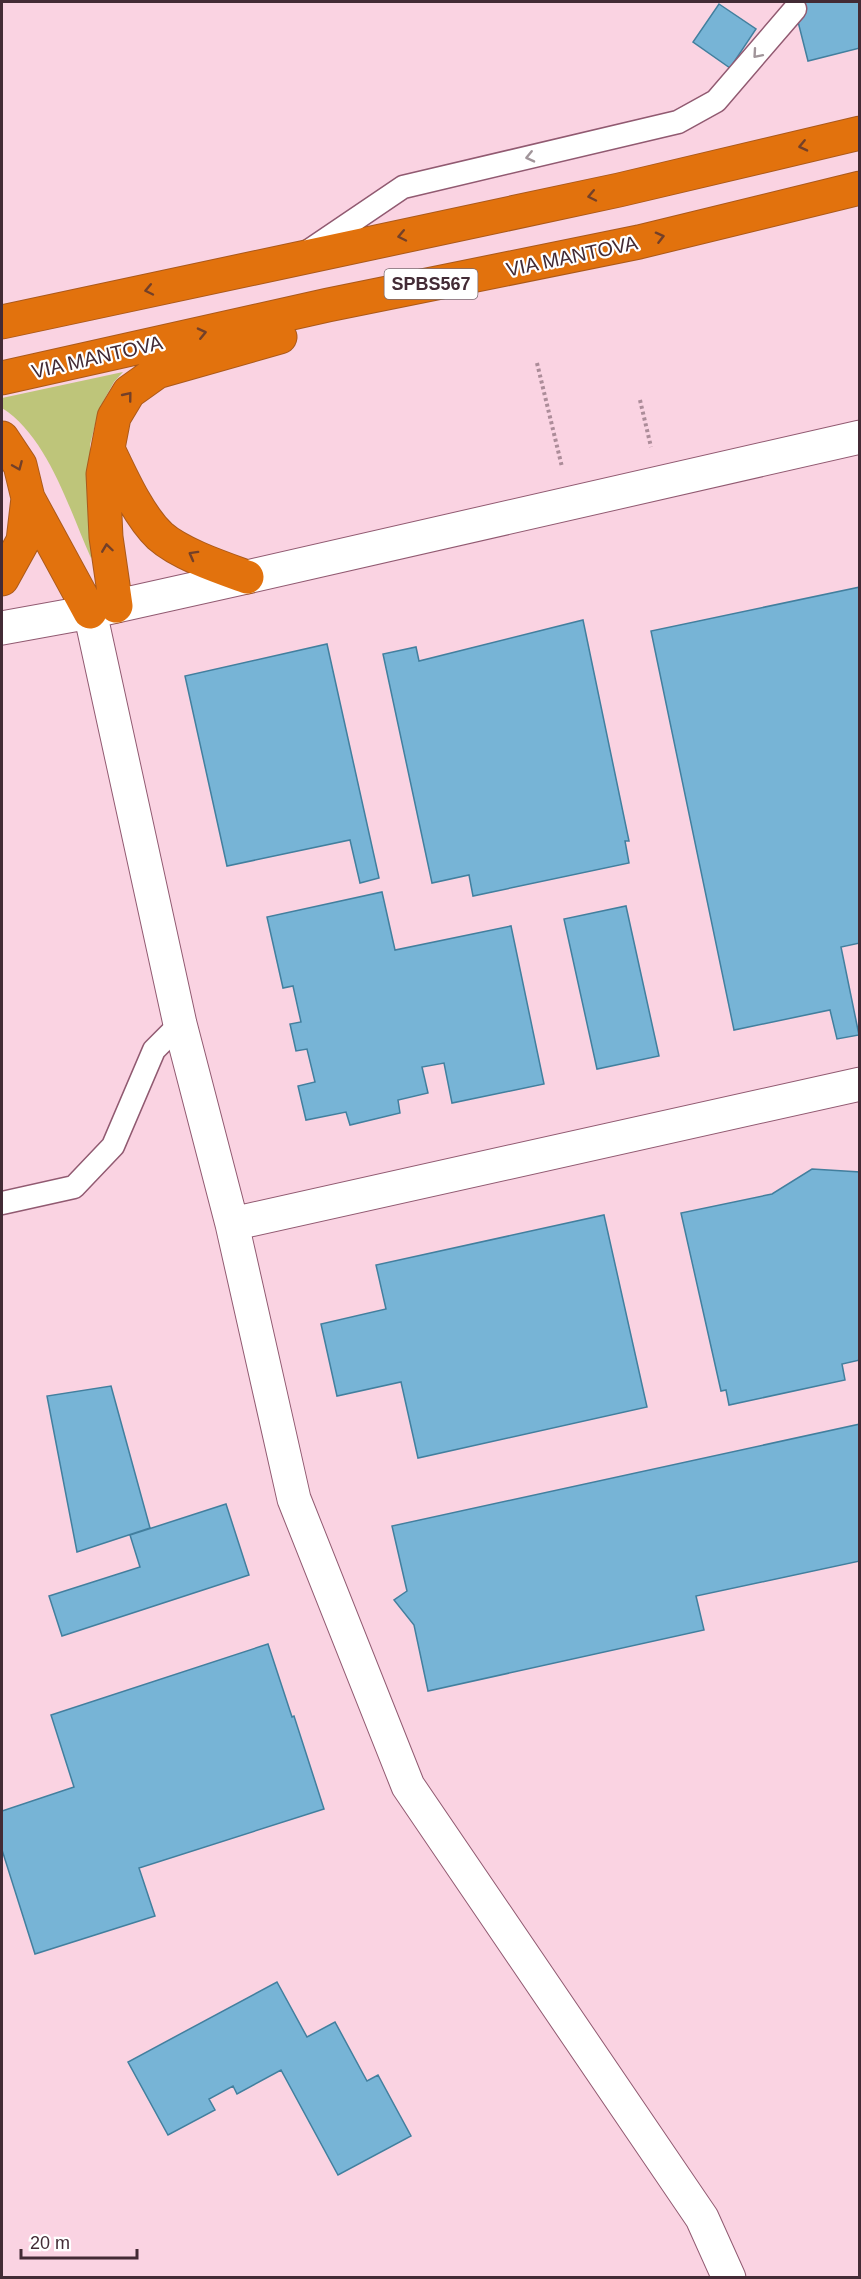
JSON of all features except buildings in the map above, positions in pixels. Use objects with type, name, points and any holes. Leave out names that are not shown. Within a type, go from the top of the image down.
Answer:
[{"type":"highway","name":"SPBS567","points":[[2,322],[619,190],[860,133]]},
{"type":"highway","name":"VIA MANTOVA","points":[[2,378],[328,305],[639,242],[860,188]]},
{"type":"highway","points":[[103,609],[106,537],[103,474],[114,417],[129,392],[157,372],[294,333],[328,305]]},
{"type":"highway","points":[[2,438],[20,465],[28,498],[103,609]]},
{"type":"highway","points":[[108,449],[132,497],[160,536],[198,558],[247,577]]},
{"type":"highway","points":[[2,579],[22,541],[28,498]]},
{"type":"street","points":[[2,628],[103,609],[247,577],[856,436]]},
{"type":"street","points":[[103,609],[180,1024],[232,1224],[294,1499],[408,1786],[702,2218],[729,2277]]},
{"type":"street","points":[[232,1224],[860,1084]]},
{"type":"lane","points":[[297,259],[403,187],[678,122],[716,101],[795,9]]},
{"type":"lane","points":[[2,1203],[74,1187],[113,1146],[154,1050],[180,1024]]},
{"type":"path","points":[[537,363],[571,503]]},
{"type":"path","points":[[640,400],[659,483]]},
{"type":"green space","points":[[123,372],[114,382],[99,409],[90,445],[95,548],[91,558],[45,455],[18,421],[2,408],[2,398]]}]
